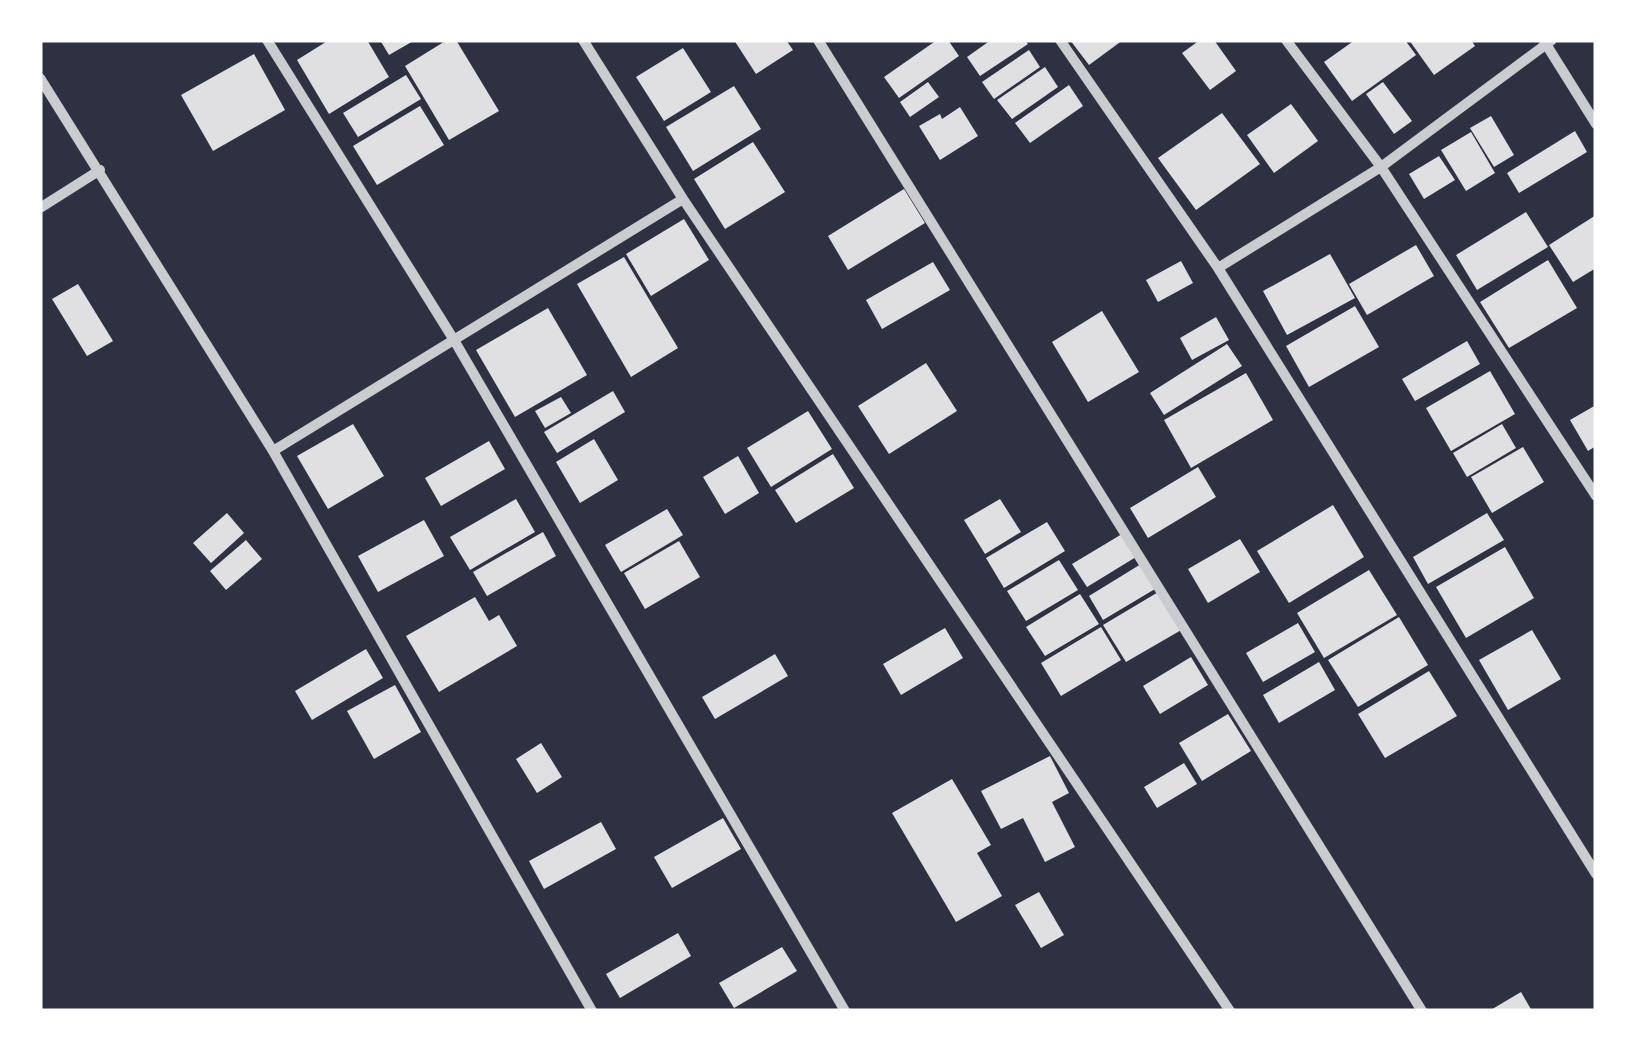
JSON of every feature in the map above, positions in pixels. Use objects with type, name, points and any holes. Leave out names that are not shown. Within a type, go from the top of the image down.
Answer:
[{"type":"street","points":[[267,40],[454,340],[845,1011]]},
{"type":"street","points":[[582,40],[683,199],[1230,1011]]},
{"type":"street","points":[[818,40],[1422,1011]]},
{"type":"street","points":[[1060,40],[1218,268],[1596,874]]},
{"type":"street","points":[[1286,40],[1382,168],[1596,496]]},
{"type":"street","points":[[1218,268],[1382,168],[1547,41],[1596,124]]},
{"type":"street","points":[[40,78],[273,451],[592,1011]]},
{"type":"street","points":[[40,208],[100,170]]},
{"type":"street","points":[[273,451],[683,199]]},
{"type":"building","points":[[329,40],[367,40],[389,77],[329,114],[297,60]]},
{"type":"building","points":[[380,40],[415,40],[389,55]]},
{"type":"building","points":[[447,40],[456,40],[499,111],[449,140],[405,66]]},
{"type":"building","points":[[734,40],[786,40],[793,50],[756,74]]},
{"type":"building","points":[[937,40],[948,40],[959,56],[899,98],[884,77]]},
{"type":"building","points":[[991,40],[1025,40],[1028,44],[980,76],[967,57]]},
{"type":"building","points":[[1070,40],[1123,40],[1089,65]]},
{"type":"building","points":[[1200,40],[1214,40],[1236,71],[1210,90],[1182,53]]},
{"type":"building","points":[[1355,40],[1405,40],[1416,55],[1352,101],[1324,62]]},
{"type":"building","points":[[1409,40],[1471,40],[1475,46],[1434,75]]},
{"type":"building","points":[[683,48],[711,92],[664,121],[636,77]]},
{"type":"building","points":[[1029,50],[1040,67],[994,99],[982,82]]},
{"type":"building","points":[[254,54],[285,110],[213,151],[181,95]]},
{"type":"building","points":[[1045,67],[1058,87],[1012,119],[997,100]]},
{"type":"building","points":[[406,75],[421,99],[358,137],[343,113]]},
{"type":"building","points":[[928,82],[939,97],[910,117],[900,102]]},
{"type":"building","points":[[1383,82],[1412,121],[1394,134],[1366,94]]},
{"type":"building","points":[[1069,85],[1083,106],[1030,143],[1015,123]]},
{"type":"building","points":[[734,86],[761,129],[693,171],[666,127]]},
{"type":"building","points":[[1291,104],[1318,141],[1274,173],[1247,135]]},
{"type":"building","points":[[420,106],[444,145],[377,185],[353,146]]},
{"type":"building","points":[[960,107],[978,136],[940,160],[919,126],[940,114],[942,119]]},
{"type":"building","points":[[1222,113],[1260,164],[1196,210],[1158,158]]},
{"type":"building","points":[[1491,116],[1514,155],[1494,167],[1470,128]]},
{"type":"building","points":[[1575,131],[1587,152],[1519,193],[1507,173]]},
{"type":"building","points":[[1471,132],[1495,173],[1466,191],[1441,150]]},
{"type":"building","points":[[753,142],[785,192],[725,229],[694,179]]},
{"type":"building","points":[[1439,156],[1455,180],[1424,199],[1409,174]]},
{"type":"building","points":[[904,189],[925,223],[848,270],[828,236]]},
{"type":"building","points":[[1526,212],[1548,247],[1477,290],[1456,255]]},
{"type":"building","points":[[1596,215],[1596,268],[1573,282],[1549,245]]},
{"type":"building","points":[[684,219],[709,260],[651,296],[626,254]]},
{"type":"building","points":[[1416,245],[1434,276],[1367,315],[1349,284]]},
{"type":"building","points":[[1330,254],[1355,298],[1287,335],[1263,291]]},
{"type":"building","points":[[624,257],[678,348],[631,377],[577,284]]},
{"type":"building","points":[[1548,260],[1577,308],[1509,348],[1480,302]]},
{"type":"building","points":[[1181,261],[1193,283],[1158,302],[1146,280]]},
{"type":"building","points":[[933,262],[950,290],[882,329],[866,300]]},
{"type":"building","points":[[78,284],[113,341],[87,356],[52,299]]},
{"type":"building","points":[[1355,306],[1379,347],[1309,387],[1286,346]]},
{"type":"building","points":[[548,308],[587,375],[515,417],[476,350]]},
{"type":"building","points":[[1102,311],[1139,372],[1088,402],[1052,342]]},
{"type":"building","points":[[1216,317],[1229,340],[1192,360],[1180,338]]},
{"type":"building","points":[[1467,341],[1480,364],[1415,401],[1402,379]]},
{"type":"building","points":[[1227,344],[1242,366],[1164,415],[1150,393]]},
{"type":"building","points":[[926,363],[957,411],[889,454],[858,406]]},
{"type":"building","points":[[1490,371],[1515,414],[1451,451],[1426,408]]},
{"type":"building","points":[[1246,373],[1273,420],[1191,468],[1164,420]]},
{"type":"building","points":[[613,391],[625,412],[557,453],[544,432]]},
{"type":"building","points":[[561,397],[571,413],[545,428],[535,411]]},
{"type":"building","points":[[1596,405],[1596,446],[1588,451],[1570,420]]},
{"type":"building","points":[[808,411],[832,449],[771,487],[747,448]]},
{"type":"building","points":[[353,424],[384,476],[328,509],[297,456]]},
{"type":"building","points":[[1502,424],[1516,448],[1467,477],[1453,453]]},
{"type":"building","points":[[594,439],[618,480],[580,503],[556,462]]},
{"type":"building","points":[[489,441],[505,469],[441,506],[425,478]]},
{"type":"building","points":[[1523,447],[1544,482],[1492,513],[1471,477]]},
{"type":"building","points":[[833,454],[854,488],[796,523],[775,490]]},
{"type":"building","points":[[738,456],[759,493],[725,514],[703,477]]},
{"type":"building","points":[[1198,467],[1216,497],[1148,538],[1130,508]]},
{"type":"building","points":[[516,499],[535,532],[470,570],[450,537]]},
{"type":"building","points":[[1000,499],[1021,532],[985,554],[964,520]]},
{"type":"building","points":[[1333,505],[1364,557],[1289,603],[1257,551]]},
{"type":"building","points":[[667,509],[683,535],[621,572],[605,545]]},
{"type":"building","points":[[227,513],[244,533],[211,563],[193,543]]},
{"type":"building","points":[[1487,513],[1504,540],[1428,584],[1413,557]]},
{"type":"building","points":[[424,520],[444,556],[378,592],[358,556]]},
{"type":"building","points":[[1047,522],[1065,551],[1004,588],[986,558]]},
{"type":"building","points":[[543,532],[556,556],[487,596],[473,572]]},
{"type":"building","points":[[1122,534],[1136,557],[1087,587],[1072,564]]},
{"type":"building","points":[[1240,539],[1260,572],[1208,603],[1188,569]]},
{"type":"building","points":[[246,540],[262,559],[226,590],[210,571]]},
{"type":"building","points":[[679,541],[700,577],[645,609],[624,573]]},
{"type":"building","points":[[1505,547],[1534,598],[1466,638],[1436,587]]},
{"type":"building","points":[[1059,560],[1078,590],[1026,621],[1007,591]]},
{"type":"building","points":[[1141,564],[1155,589],[1103,620],[1089,596]]},
{"type":"building","points":[[1369,570],[1397,615],[1324,658],[1297,613]]},
{"type":"building","points":[[1160,591],[1183,629],[1126,662],[1103,625]]},
{"type":"building","points":[[1080,594],[1099,624],[1045,656],[1026,627]]},
{"type":"building","points":[[475,597],[489,621],[499,615],[517,646],[439,692],[406,636]]},
{"type":"building","points":[[1399,617],[1428,665],[1358,707],[1328,660]]},
{"type":"building","points":[[1298,623],[1315,652],[1263,682],[1246,653]]},
{"type":"building","points":[[1101,627],[1121,660],[1061,696],[1041,663]]},
{"type":"building","points":[[945,628],[963,658],[901,695],[883,664]]},
{"type":"building","points":[[1532,630],[1561,679],[1508,710],[1479,660]]},
{"type":"building","points":[[366,649],[383,678],[312,720],[295,691]]},
{"type":"building","points":[[775,654],[788,676],[715,719],[702,697]]},
{"type":"building","points":[[1191,657],[1208,685],[1160,714],[1143,686]]},
{"type":"building","points":[[1319,662],[1335,690],[1279,723],[1263,695]]},
{"type":"building","points":[[1429,671],[1457,716],[1385,758],[1358,714]]},
{"type":"building","points":[[395,685],[421,732],[374,759],[347,711]]},
{"type":"building","points":[[1228,714],[1251,751],[1202,781],[1179,743]]},
{"type":"building","points":[[541,743],[562,777],[537,793],[516,759]]},
{"type":"building","points":[[1050,756],[1069,793],[1052,802],[1075,847],[1045,862],[1023,818],[1001,829],[981,791]]},
{"type":"building","points":[[1184,763],[1197,784],[1157,808],[1144,787]]},
{"type":"building","points":[[952,779],[991,845],[977,853],[1002,896],[956,922],[892,813]]},
{"type":"building","points":[[723,818],[741,849],[672,888],[654,857]]},
{"type":"building","points":[[601,822],[616,849],[544,889],[529,861]]},
{"type":"building","points":[[1039,892],[1064,935],[1041,948],[1015,905]]},
{"type":"building","points":[[678,933],[691,956],[620,998],[606,974]]},
{"type":"building","points":[[782,947],[797,971],[734,1008],[719,983]]},
{"type":"building","points":[[1521,992],[1532,1011],[1489,1011]]}]
